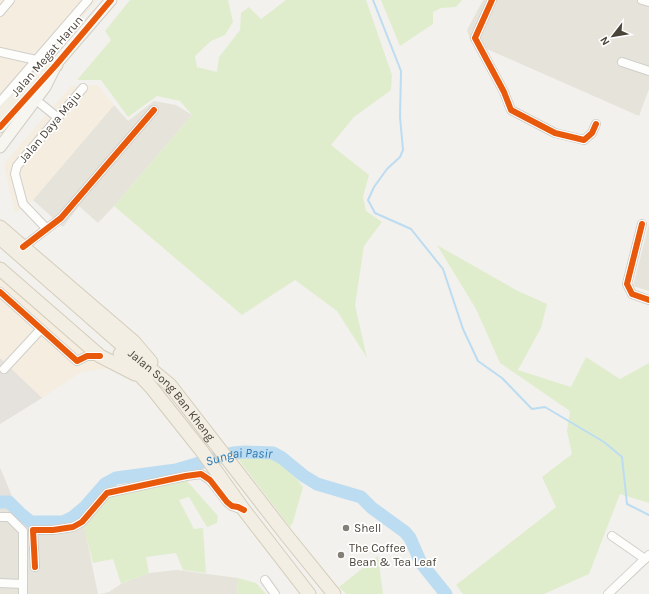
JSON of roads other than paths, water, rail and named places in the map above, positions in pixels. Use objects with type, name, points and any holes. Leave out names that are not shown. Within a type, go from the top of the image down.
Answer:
[{"type":"main road","points":[[0,115],[31,82],[52,66]]},
{"type":"main road","points":[[0,227],[134,342],[170,385]]},
{"type":"main road","name":"Jalan Song Ban Kheng","points":[[0,238],[127,355],[201,450],[306,592]]},
{"type":"main road","name":"Jalan Song Ban Kheng","points":[[0,249],[127,355],[170,385],[231,465],[334,594]]},
{"type":"main road","points":[[0,269],[92,352],[145,380]]},
{"type":"street","points":[[0,12],[10,0]]},
{"type":"street","name":"Jalan Megat Harun","points":[[0,102],[88,0]]},
{"type":"street","name":"Jalan Megat Harun","points":[[0,126],[111,0]]},
{"type":"street","points":[[492,0],[475,38],[504,92],[511,110],[555,133],[584,140],[592,133],[596,124]]},
{"type":"street","points":[[642,0],[649,2]]},
{"type":"street","points":[[0,52],[36,60],[52,66]]},
{"type":"street","points":[[622,62],[649,71]]},
{"type":"street","name":"Jalan Megat Harun","points":[[0,147],[45,87],[52,66]]},
{"type":"street","name":"Jalan Daya Maju","points":[[46,228],[23,204],[16,174],[17,166],[83,88]]},
{"type":"street","points":[[36,100],[57,117]]},
{"type":"street","points":[[23,247],[61,218],[154,110]]},
{"type":"street","points":[[642,224],[627,284],[632,294],[649,300]]},
{"type":"street","points":[[0,292],[77,361],[92,352]]},
{"type":"street","points":[[4,369],[41,329]]},
{"type":"street","points":[[35,567],[33,530],[53,530],[73,527],[82,522],[107,493],[200,474],[210,480],[227,502],[232,506],[244,510]]},
{"type":"street","points":[[0,517],[9,517],[23,531],[24,594]]},
{"type":"street","points":[[608,594],[647,557],[612,536]]},
{"type":"street","points":[[265,580],[275,594]]},
{"type":"street","points":[[0,583],[23,584]]},
{"type":"waterway","points":[[373,0],[401,71],[400,117],[403,150],[400,157],[387,169],[374,187],[368,200],[375,213],[411,229],[443,269],[463,329],[478,361],[502,378],[532,409],[545,407],[604,442],[622,457],[627,504],[649,515]]},
{"type":"waterway","name":"Sungai Pasir","points":[[0,502],[9,502],[31,522],[63,522],[73,517],[85,507],[105,484],[116,478],[176,470],[233,453],[273,453],[317,484],[361,497],[372,508],[405,532],[410,538],[421,563],[446,594]]},
{"type":"place","name":"Shell","points":[[346,528]]},
{"type":"place","name":"The Coffee Bean & Tea Leaf","points":[[341,555]]}]
